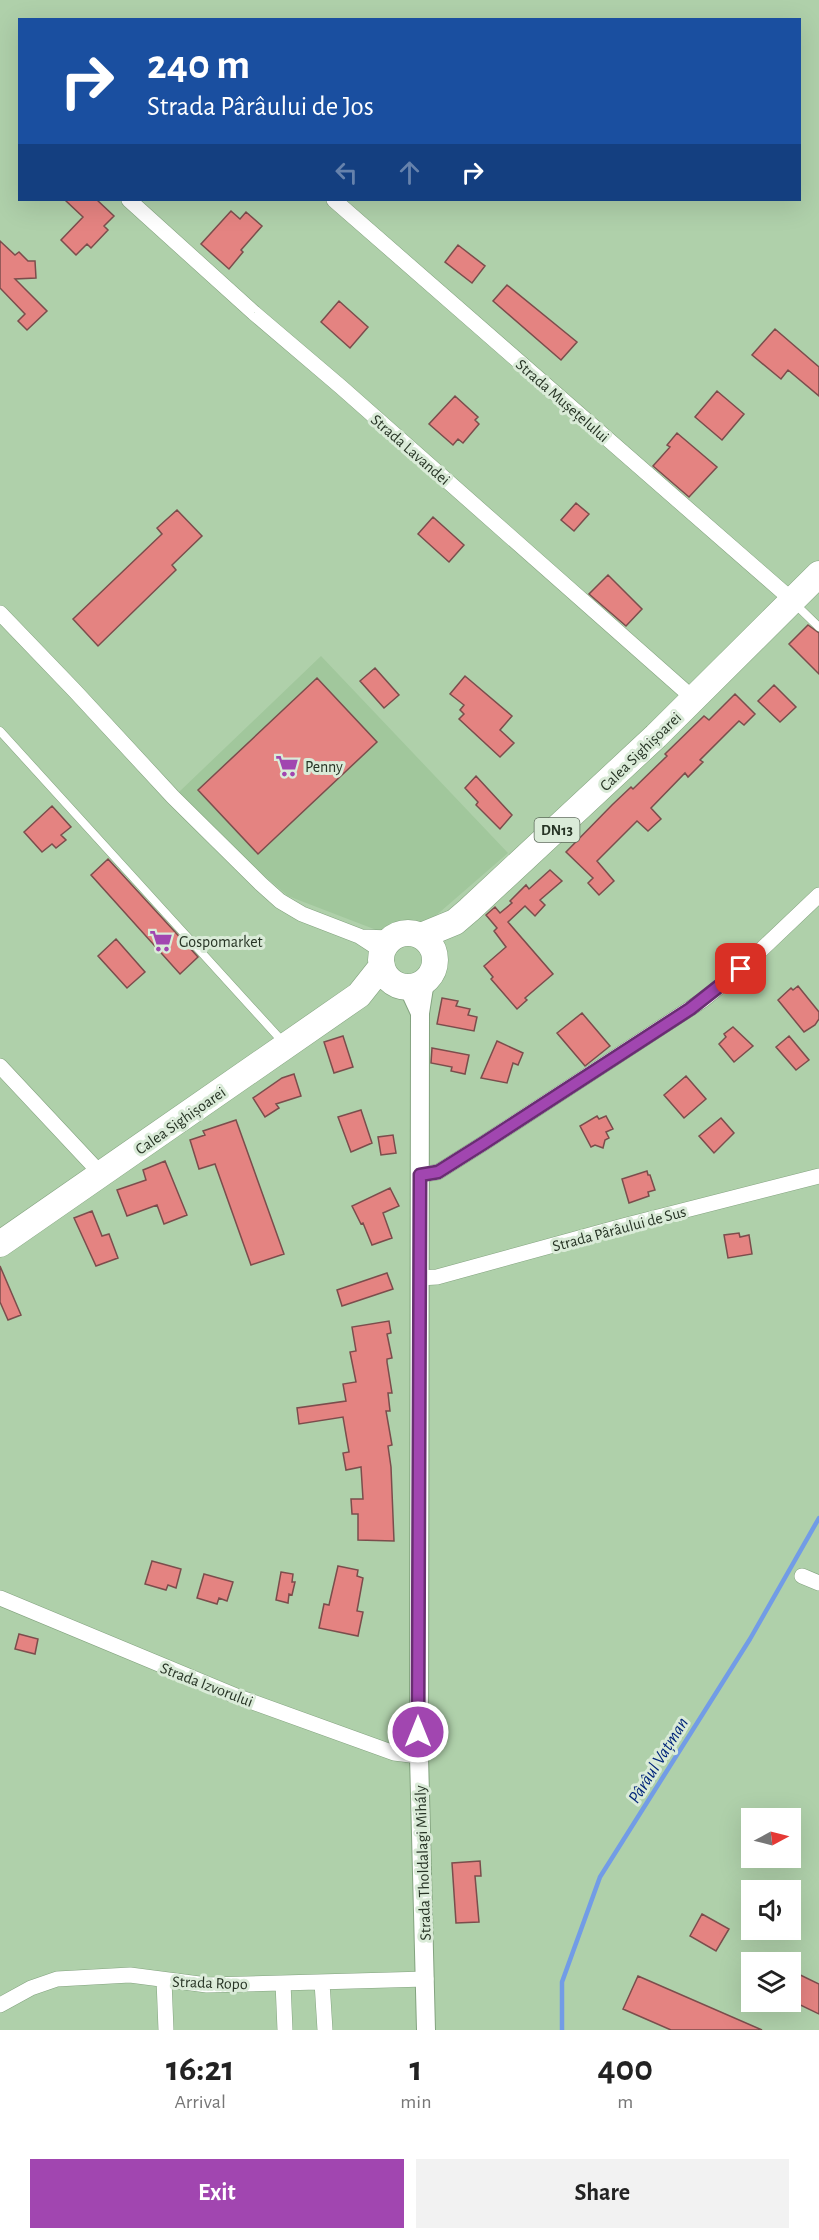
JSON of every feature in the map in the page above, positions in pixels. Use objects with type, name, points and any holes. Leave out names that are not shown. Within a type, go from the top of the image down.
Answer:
[{"type":"highway","name":"Calea Sighișoarei","points":[[428,944],[564,823],[694,699],[819,574]]},
{"type":"highway","points":[[397,968],[406,933],[428,944]]},
{"type":"highway","name":"DN13","points":[[397,968],[432,973],[435,964],[428,944]]},
{"type":"highway","name":"Calea Sighișoarei","points":[[0,1244],[397,968]]},
{"type":"street","name":"Strada Lavandei","points":[[130,201],[254,313],[694,699]]},
{"type":"street","name":"Strada Mușețelului","points":[[335,201],[792,600]]},
{"type":"street","points":[[0,613],[173,797],[280,901],[302,914],[359,936],[397,968]]},
{"type":"street","points":[[420,1175],[438,1172],[703,1000],[741,969],[819,895]]},
{"type":"street","name":"Strada Tholdalagi Mihály","points":[[397,968],[420,1013],[418,1756],[426,2030]]},
{"type":"street","points":[[0,1066],[102,1175]]},
{"type":"street","name":"Strada Pârâului de Sus","points":[[419,1278],[437,1277],[819,1176]]},
{"type":"street","points":[[802,1576],[819,1582]]},
{"type":"street","name":"Strada Izvorului","points":[[0,1598],[236,1696],[394,1753],[418,1756]]},
{"type":"street","name":"Strada Ropo","points":[[0,2005],[31,1988],[57,1979],[130,1976],[207,1985],[426,1979]]},
{"type":"street","points":[[164,1980],[166,2030]]},
{"type":"street","points":[[322,1982],[325,2030]]},
{"type":"street","points":[[283,1983],[285,2030]]},
{"type":"lane","points":[[792,600],[819,627]]},
{"type":"lane","points":[[0,731],[286,1046]]},
{"type":"shaded area","points":[[321,656],[508,853],[425,925],[404,924],[379,931],[288,896],[248,862],[179,792]]},
{"type":"building","points":[[66,201],[98,201],[114,216],[104,226],[108,230],[91,248],[87,244],[76,255],[61,240],[83,217]]},
{"type":"building","points":[[231,211],[240,219],[246,212],[262,226],[241,250],[243,252],[229,269],[201,244]]},
{"type":"building","points":[[0,241],[15,255],[19,252],[28,261],[35,261],[36,278],[15,279],[47,311],[27,330],[18,321],[25,314],[0,288]]},
{"type":"building","points":[[458,245],[485,266],[472,283],[445,262]]},
{"type":"building","points":[[507,285],[577,342],[561,360],[493,301]]},
{"type":"building","points":[[339,301],[368,327],[350,348],[321,322]]},
{"type":"building","points":[[775,329],[819,367],[819,396],[788,370],[781,379],[752,355]]},
{"type":"building","points":[[717,391],[744,414],[722,440],[695,417]]},
{"type":"building","points":[[455,396],[478,417],[475,420],[479,424],[463,443],[458,439],[453,445],[429,424]]},
{"type":"building","points":[[677,433],[717,467],[689,497],[653,466],[670,447],[667,445]]},
{"type":"building","points":[[576,503],[589,514],[574,531],[561,520]]},
{"type":"building","points":[[177,510],[202,536],[172,565],[176,570],[98,646],[73,619],[162,534],[157,528]]},
{"type":"building","points":[[433,517],[464,545],[449,562],[418,534]]},
{"type":"building","points":[[608,575],[642,609],[626,626],[589,594]]},
{"type":"building","points":[[808,625],[819,633],[819,674],[789,644]]},
{"type":"building","points":[[375,668],[399,695],[384,708],[360,681]]},
{"type":"building","points":[[465,676],[512,716],[500,730],[514,743],[500,757],[459,719],[464,714],[460,710],[464,705],[450,694]]},
{"type":"building","name":"Penny","points":[[317,678],[377,742],[258,854],[198,790]]},
{"type":"building","points":[[774,685],[796,707],[780,722],[758,701]]},
{"type":"building","points":[[735,694],[755,714],[744,725],[739,721],[700,760],[703,762],[688,777],[685,773],[651,808],[661,819],[648,831],[637,821],[597,861],[614,881],[599,895],[588,883],[593,878],[566,852],[612,805],[631,787],[633,789],[667,756],[665,754],[704,716],[709,720]]},
{"type":"building","points":[[476,776],[512,815],[500,829],[476,805],[478,802],[465,788]]},
{"type":"building","points":[[52,806],[71,827],[61,835],[66,840],[56,848],[52,844],[42,852],[24,832]]},
{"type":"building","points":[[108,859],[198,957],[180,974],[91,875]]},
{"type":"building","points":[[550,870],[562,881],[540,900],[545,905],[535,916],[525,906],[508,922],[553,974],[525,998],[527,1000],[517,1009],[491,979],[493,977],[484,966],[506,947],[494,931],[497,928],[486,915],[495,907],[500,913],[512,903],[510,901],[526,885],[529,889]]},
{"type":"building","points":[[116,939],[145,972],[127,988],[98,956]]},
{"type":"building","points":[[798,986],[819,1012],[819,1019],[815,1025],[804,1032],[778,1000],[791,988],[793,990]]},
{"type":"building","points":[[442,998],[458,1001],[456,1006],[470,1009],[468,1015],[477,1017],[474,1031],[437,1024]]},
{"type":"building","points":[[582,1013],[610,1046],[585,1066],[557,1033]]},
{"type":"building","points":[[733,1027],[753,1046],[734,1062],[719,1044],[726,1037],[724,1034]]},
{"type":"building","points":[[343,1036],[353,1067],[334,1073],[324,1042]]},
{"type":"building","points":[[789,1036],[809,1060],[796,1070],[776,1047]]},
{"type":"building","points":[[497,1041],[523,1053],[518,1065],[513,1063],[507,1083],[481,1078]]},
{"type":"building","points":[[432,1048],[469,1055],[465,1074],[451,1071],[452,1067],[431,1063]]},
{"type":"building","points":[[294,1074],[301,1096],[276,1104],[279,1108],[265,1117],[253,1098],[282,1078]]},
{"type":"building","points":[[686,1076],[706,1099],[684,1118],[664,1095]]},
{"type":"building","points":[[361,1110],[372,1143],[351,1152],[338,1117]]},
{"type":"building","points":[[597,1116],[599,1119],[606,1116],[613,1129],[606,1132],[609,1138],[605,1140],[603,1148],[595,1145],[591,1147],[580,1126]]},
{"type":"building","points":[[721,1118],[734,1133],[714,1153],[699,1136]]},
{"type":"building","points":[[236,1120],[284,1254],[251,1265],[215,1164],[199,1169],[190,1140],[205,1135],[203,1131]]},
{"type":"building","points":[[393,1135],[396,1153],[381,1155],[378,1137]]},
{"type":"building","points":[[165,1161],[187,1215],[164,1224],[157,1205],[127,1216],[117,1190],[146,1180],[143,1170]]},
{"type":"building","points":[[647,1171],[655,1190],[648,1192],[649,1196],[629,1203],[622,1179]]},
{"type":"building","points":[[390,1188],[399,1206],[383,1213],[392,1238],[372,1245],[363,1223],[361,1224],[352,1206]]},
{"type":"building","points":[[92,1211],[102,1236],[109,1234],[118,1258],[96,1266],[74,1218]]},
{"type":"building","points":[[739,1233],[740,1237],[749,1235],[752,1254],[728,1258],[724,1235]]},
{"type":"building","points":[[0,1266],[21,1315],[8,1320],[0,1302]]},
{"type":"building","points":[[387,1273],[393,1289],[342,1306],[337,1290]]},
{"type":"building","points":[[389,1321],[391,1333],[387,1334],[392,1358],[387,1359],[387,1362],[392,1393],[388,1393],[390,1411],[386,1411],[392,1445],[388,1446],[394,1541],[358,1540],[358,1514],[352,1514],[351,1499],[363,1499],[361,1467],[346,1470],[343,1453],[349,1452],[343,1417],[299,1424],[297,1408],[346,1401],[343,1384],[356,1382],[350,1352],[356,1351],[352,1327]]},
{"type":"building","points":[[152,1561],[181,1569],[176,1588],[168,1585],[166,1590],[145,1584]]},
{"type":"building","points":[[338,1566],[358,1570],[357,1576],[363,1578],[357,1611],[363,1612],[358,1636],[319,1628],[324,1604],[329,1605]]},
{"type":"building","points":[[281,1572],[293,1574],[292,1582],[295,1582],[292,1595],[289,1594],[288,1603],[276,1600]]},
{"type":"building","points":[[204,1574],[233,1582],[227,1601],[219,1598],[217,1604],[197,1598]]},
{"type":"building","points":[[19,1634],[38,1639],[35,1654],[15,1649]]},
{"type":"building","points":[[480,1861],[481,1876],[475,1876],[479,1922],[456,1923],[452,1863]]},
{"type":"building","points":[[702,1914],[729,1929],[716,1951],[690,1936]]},
{"type":"building","points":[[801,1975],[819,1984],[819,2014],[801,2005]]},
{"type":"building","points":[[638,1976],[762,2030],[671,2030],[623,2009]]},
{"type":"waterway","name":"Pârâul Vațman","points":[[562,2030],[562,1982],[600,1877],[750,1639],[819,1518]]},
{"type":"place","name":"Penny","points":[[287,766]]},
{"type":"place","name":"Gospomarket","points":[[161,941]]},
{"type":"route","points":[[418,1732],[420,1175],[438,1172],[484,1143],[690,1009],[741,969]]}]
